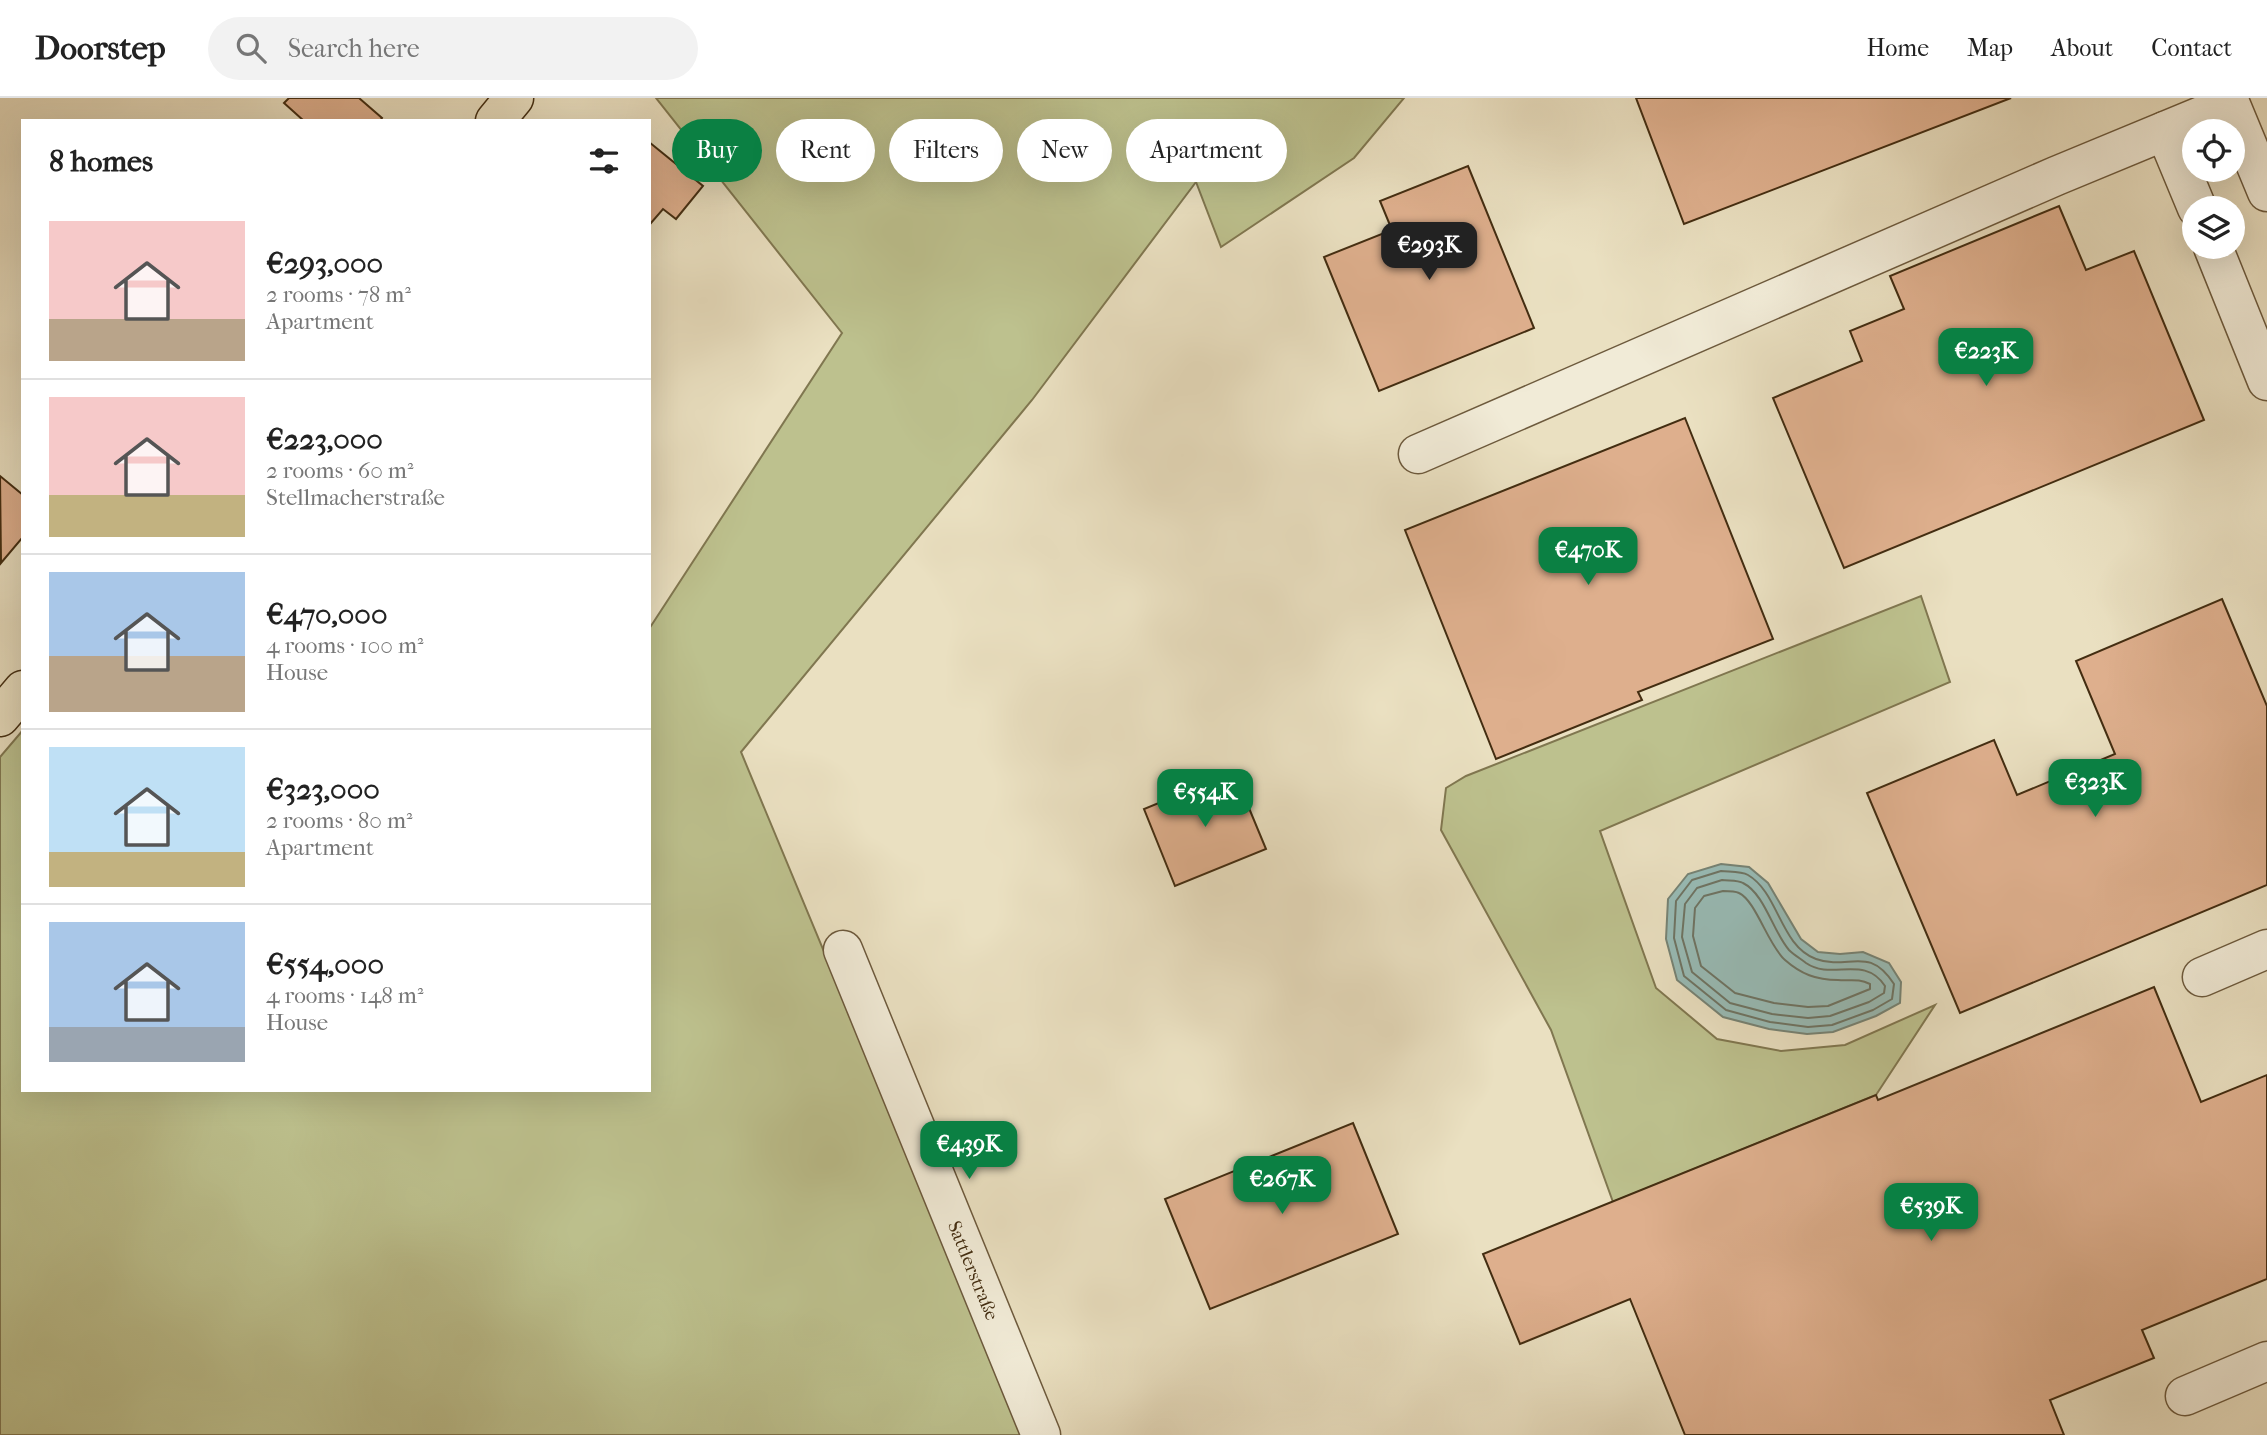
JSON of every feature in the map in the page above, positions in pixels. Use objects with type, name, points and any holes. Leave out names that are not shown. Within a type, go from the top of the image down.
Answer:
[{"type":"main road","points":[[497,119],[514,98]]},
{"type":"main road","points":[[0,717],[21,692]]},
{"type":"street","points":[[1418,454],[2229,101],[2267,192]]},
{"type":"street","points":[[2165,131],[2192,196]]},
{"type":"street","points":[[2218,259],[2267,381]]},
{"type":"street","points":[[2202,977],[2267,949]]},
{"type":"street","name":"Sattlerstraße","points":[[843,950],[1041,1435]]},
{"type":"street","points":[[2185,1396],[2267,1361]]},
{"type":"green space","points":[[656,98],[1404,98],[1354,158],[1221,247],[1196,182],[1032,400],[741,752],[1025,1435],[0,1435],[0,757],[21,732],[21,1092],[651,1092],[651,626],[842,333],[722,182],[762,182],[762,119],[673,119]]},
{"type":"green space","points":[[1921,596],[1950,682],[1600,831],[1656,988],[1717,1039],[1781,1051],[1845,1045],[1935,1005],[1876,1095],[1613,1202],[1551,1030],[1441,830],[1446,788],[1466,776]]},
{"type":"water","points":[[1721,864],[1749,867],[1768,883],[1801,939],[1818,952],[1863,952],[1889,963],[1901,982],[1900,1003],[1876,1016],[1833,1032],[1807,1034],[1769,1029],[1723,1017],[1677,980],[1666,939],[1668,899],[1688,874]]},
{"type":"building","points":[[289,98],[359,98],[382,118],[302,119],[284,103]]},
{"type":"building","points":[[1636,98],[2011,98],[1684,224]]},
{"type":"building","points":[[651,144],[672,161],[672,182],[698,182],[703,186],[676,219],[663,209],[651,223]]},
{"type":"building","points":[[1468,166],[1534,328],[1379,391],[1324,257],[1392,230],[1380,201]]},
{"type":"building","points":[[2059,206],[2086,270],[2134,251],[2204,420],[1844,568],[1773,398],[1862,361],[1850,331],[1904,309],[1890,276]]},
{"type":"building","points":[[1685,418],[1773,639],[1638,692],[1642,700],[1496,759],[1405,530]]},
{"type":"building","points":[[0,476],[21,493],[21,539],[1,563]]},
{"type":"building","points":[[2222,599],[2267,706],[2267,885],[1960,1013],[1867,793],[1994,740],[2017,795],[2115,754],[2076,661]]},
{"type":"building","points":[[1234,772],[1266,849],[1175,886],[1144,809]]},
{"type":"building","points":[[2154,987],[2201,1102],[2267,1075],[2267,1279],[2142,1330],[2154,1358],[2050,1400],[2064,1435],[1685,1435],[1630,1299],[1520,1344],[1483,1254],[1876,1095],[1878,1100]]},
{"type":"building","points":[[1353,1123],[1398,1234],[1210,1309],[1165,1199]]}]
